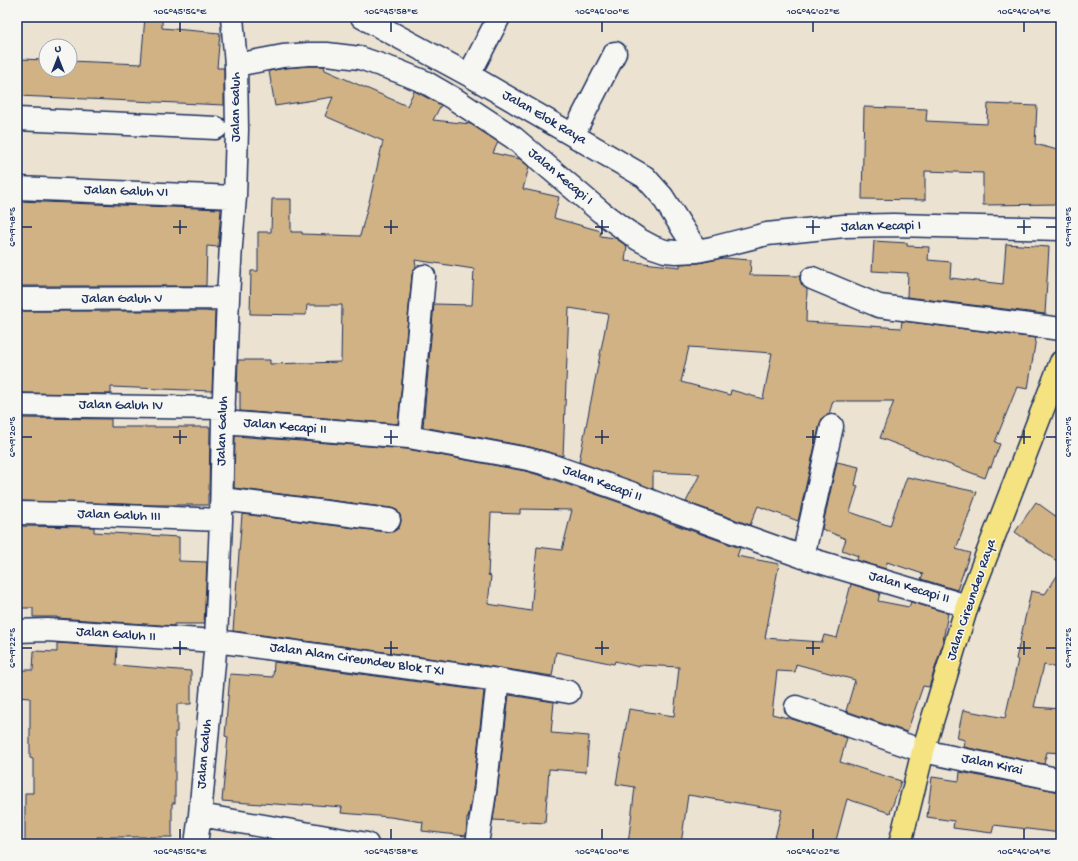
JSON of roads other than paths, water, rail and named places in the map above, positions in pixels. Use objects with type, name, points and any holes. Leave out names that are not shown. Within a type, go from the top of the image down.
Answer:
[{"type":"main road","name":"Jalan Cireundeu Raya","points":[[900,844],[923,751],[967,606],[1061,362]]},
{"type":"street","name":"Jalan Galuh","points":[[196,844],[216,641],[222,509],[228,298],[235,197],[237,130],[236,65],[232,17]]},
{"type":"street","name":"Jalan Elok Raya","points":[[362,17],[469,75],[645,177],[662,196],[697,251]]},
{"type":"street","points":[[469,75],[499,17]]},
{"type":"street","points":[[573,135],[615,53]]},
{"type":"street","name":"Jalan Kecapi I","points":[[236,65],[283,56],[327,54],[360,58],[425,82],[456,100],[514,138],[601,212],[638,239],[653,247],[665,250],[676,252],[697,251],[767,234],[844,226],[892,225],[1061,229]]},
{"type":"street","points":[[17,119],[216,128]]},
{"type":"street","name":"Jalan Galuh VI","points":[[17,188],[235,197]]},
{"type":"street","points":[[409,437],[424,276]]},
{"type":"street","points":[[812,278],[879,306],[1061,329]]},
{"type":"street","name":"Jalan Galuh V","points":[[17,299],[228,298]]},
{"type":"street","name":"Jalan Galuh IV","points":[[17,405],[224,415]]},
{"type":"street","name":"Jalan Kecapi II","points":[[224,415],[409,437],[550,465],[631,493],[730,532],[967,606]]},
{"type":"street","points":[[803,556],[832,426]]},
{"type":"street","name":"Jalan Galuh III","points":[[17,513],[72,514],[222,509],[388,520]]},
{"type":"street","name":"Jalan Galuh II","points":[[17,631],[47,630],[216,641]]},
{"type":"street","name":"Jalan Alam Cireundeu Blok T XI","points":[[216,641],[498,680],[569,692]]},
{"type":"street","points":[[477,844],[485,792],[498,680]]},
{"type":"street","name":"Jalan Kirai","points":[[796,707],[923,751],[1061,780]]},
{"type":"street","points":[[200,815],[367,844]]}]
